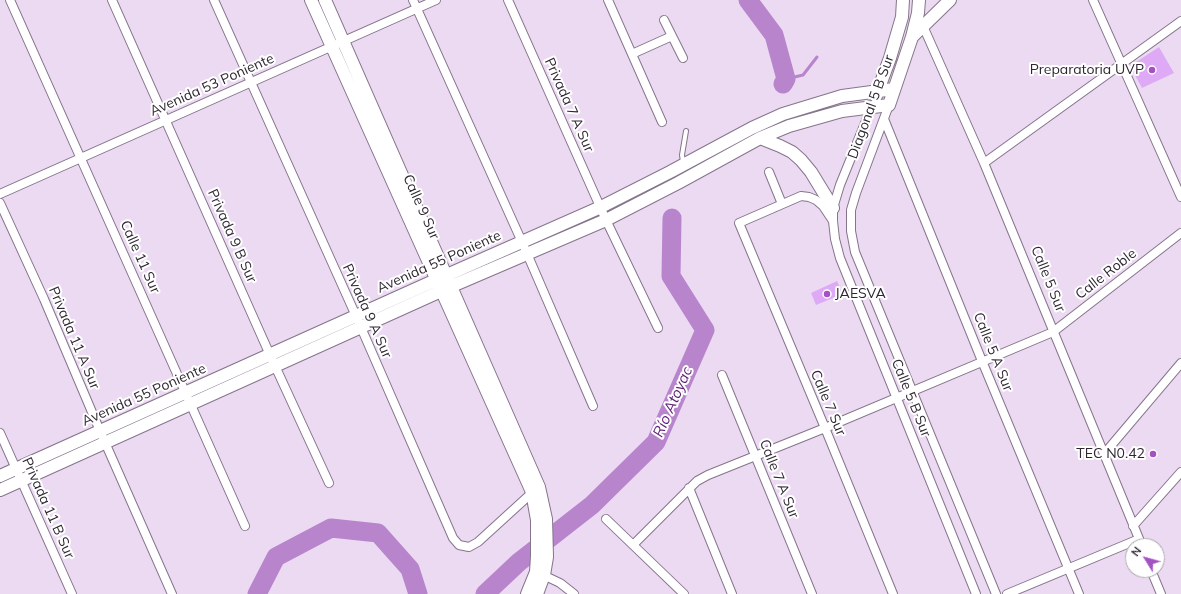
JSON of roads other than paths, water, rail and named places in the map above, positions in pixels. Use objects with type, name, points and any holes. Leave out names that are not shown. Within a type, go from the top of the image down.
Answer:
[{"type":"main road","name":"Calle 9 Sur","points":[[311,0],[442,277]]},
{"type":"main road","name":"Calle 9 Sur","points":[[325,0],[344,41],[447,289],[536,490],[541,519],[542,556],[540,574]]},
{"type":"main road","name":"Diagonal 5 B Sur","points":[[872,106],[890,58],[902,18],[903,0]]},
{"type":"main road","name":"Diagonal 5 B Sur","points":[[889,105],[912,37],[920,0]]},
{"type":"main road","points":[[923,0],[933,5],[947,2]]},
{"type":"main road","points":[[890,58],[947,2]]},
{"type":"main road","name":"Avenida 55 Poniente","points":[[0,476],[601,207],[752,128],[783,114],[842,96],[894,89]]},
{"type":"main road","name":"Avenida 55 Poniente","points":[[0,490],[447,289],[606,220],[760,138],[789,126],[842,111],[889,105]]},
{"type":"main road","points":[[760,138],[792,152],[801,160],[811,172],[833,208]]},
{"type":"main road","points":[[527,594],[540,574]]},
{"type":"main road","points":[[537,594],[540,574]]},
{"type":"street","name":"Calle 11 Sur","points":[[10,0],[245,526]]},
{"type":"street","name":"Privada 9 B Sur","points":[[112,0],[275,367],[329,483]]},
{"type":"street","name":"Privada 9 A Sur","points":[[214,0],[356,316],[453,538],[459,545],[469,547],[478,542],[536,490]]},
{"type":"street","points":[[413,0],[522,242],[593,406]]},
{"type":"street","name":"Avenida 53 Poniente","points":[[0,194],[436,0]]},
{"type":"street","name":"Privada 7 A Sur","points":[[508,0],[606,220],[658,328]]},
{"type":"street","points":[[608,0],[662,122]]},
{"type":"street","points":[[1092,0],[1181,197]]},
{"type":"street","points":[[664,20],[683,58]]},
{"type":"street","points":[[984,163],[1181,21]]},
{"type":"street","name":"Calle 5 Sur","points":[[923,26],[984,163],[1138,538]]},
{"type":"street","points":[[632,54],[672,36]]},
{"type":"street","name":"Diagonal 5 B Sur","points":[[851,210],[889,105]]},
{"type":"street","name":"Diagonal 5 B Sur","points":[[833,208],[840,185],[872,106]]},
{"type":"street","name":"Calle 5 A Sur","points":[[884,119],[982,361],[1080,594]]},
{"type":"street","points":[[769,172],[782,204],[801,196],[809,196],[823,206],[833,221]]},
{"type":"street","name":"Privada 11 A Sur","points":[[0,203],[44,299],[105,443],[172,594]]},
{"type":"street","name":"Calle 7 Sur","points":[[782,204],[739,223],[893,594]]},
{"type":"street","name":"Calle 5 B Sur","points":[[833,208],[833,221],[840,258],[976,594]]},
{"type":"street","name":"Calle 5 B Sur","points":[[851,210],[850,231],[856,252],[996,594]]},
{"type":"street","name":"Calle Roble","points":[[633,545],[697,480],[708,474],[825,428],[1053,332],[1181,233]]},
{"type":"street","points":[[1104,454],[1181,363]]},
{"type":"street","name":"Calle 7 A Sur","points":[[722,375],[812,594]]},
{"type":"street","name":"Privada 11 B Sur","points":[[0,433],[72,594]]},
{"type":"street","points":[[1133,526],[1181,472]]},
{"type":"street","points":[[689,488],[732,594]]},
{"type":"street","points":[[606,519],[684,594]]},
{"type":"street","points":[[1007,594],[1069,568],[1125,547]]},
{"type":"street","points":[[540,574],[560,583],[574,594]]},
{"type":"street","points":[[1154,578],[1161,594]]},
{"type":"lane","points":[[683,165],[682,155],[686,131]]},
{"type":"waterway","name":"Río Atoyac","points":[[748,0],[774,35],[786,79],[783,84]]},
{"type":"waterway","points":[[786,79],[803,75],[817,57]]},
{"type":"waterway","name":"Río Atoyac","points":[[485,594],[519,562],[592,505],[656,442],[705,330],[671,276],[672,218]]},
{"type":"waterway","name":"Río Atoyac","points":[[257,594],[276,557],[331,528],[378,533],[410,569],[418,594]]},
{"type":"place","name":"Preparatoria UVP","points":[[1152,70]]},
{"type":"place","name":"JAESVA","points":[[827,294]]},
{"type":"place","name":"TEC N0.42","points":[[1153,454]]}]
